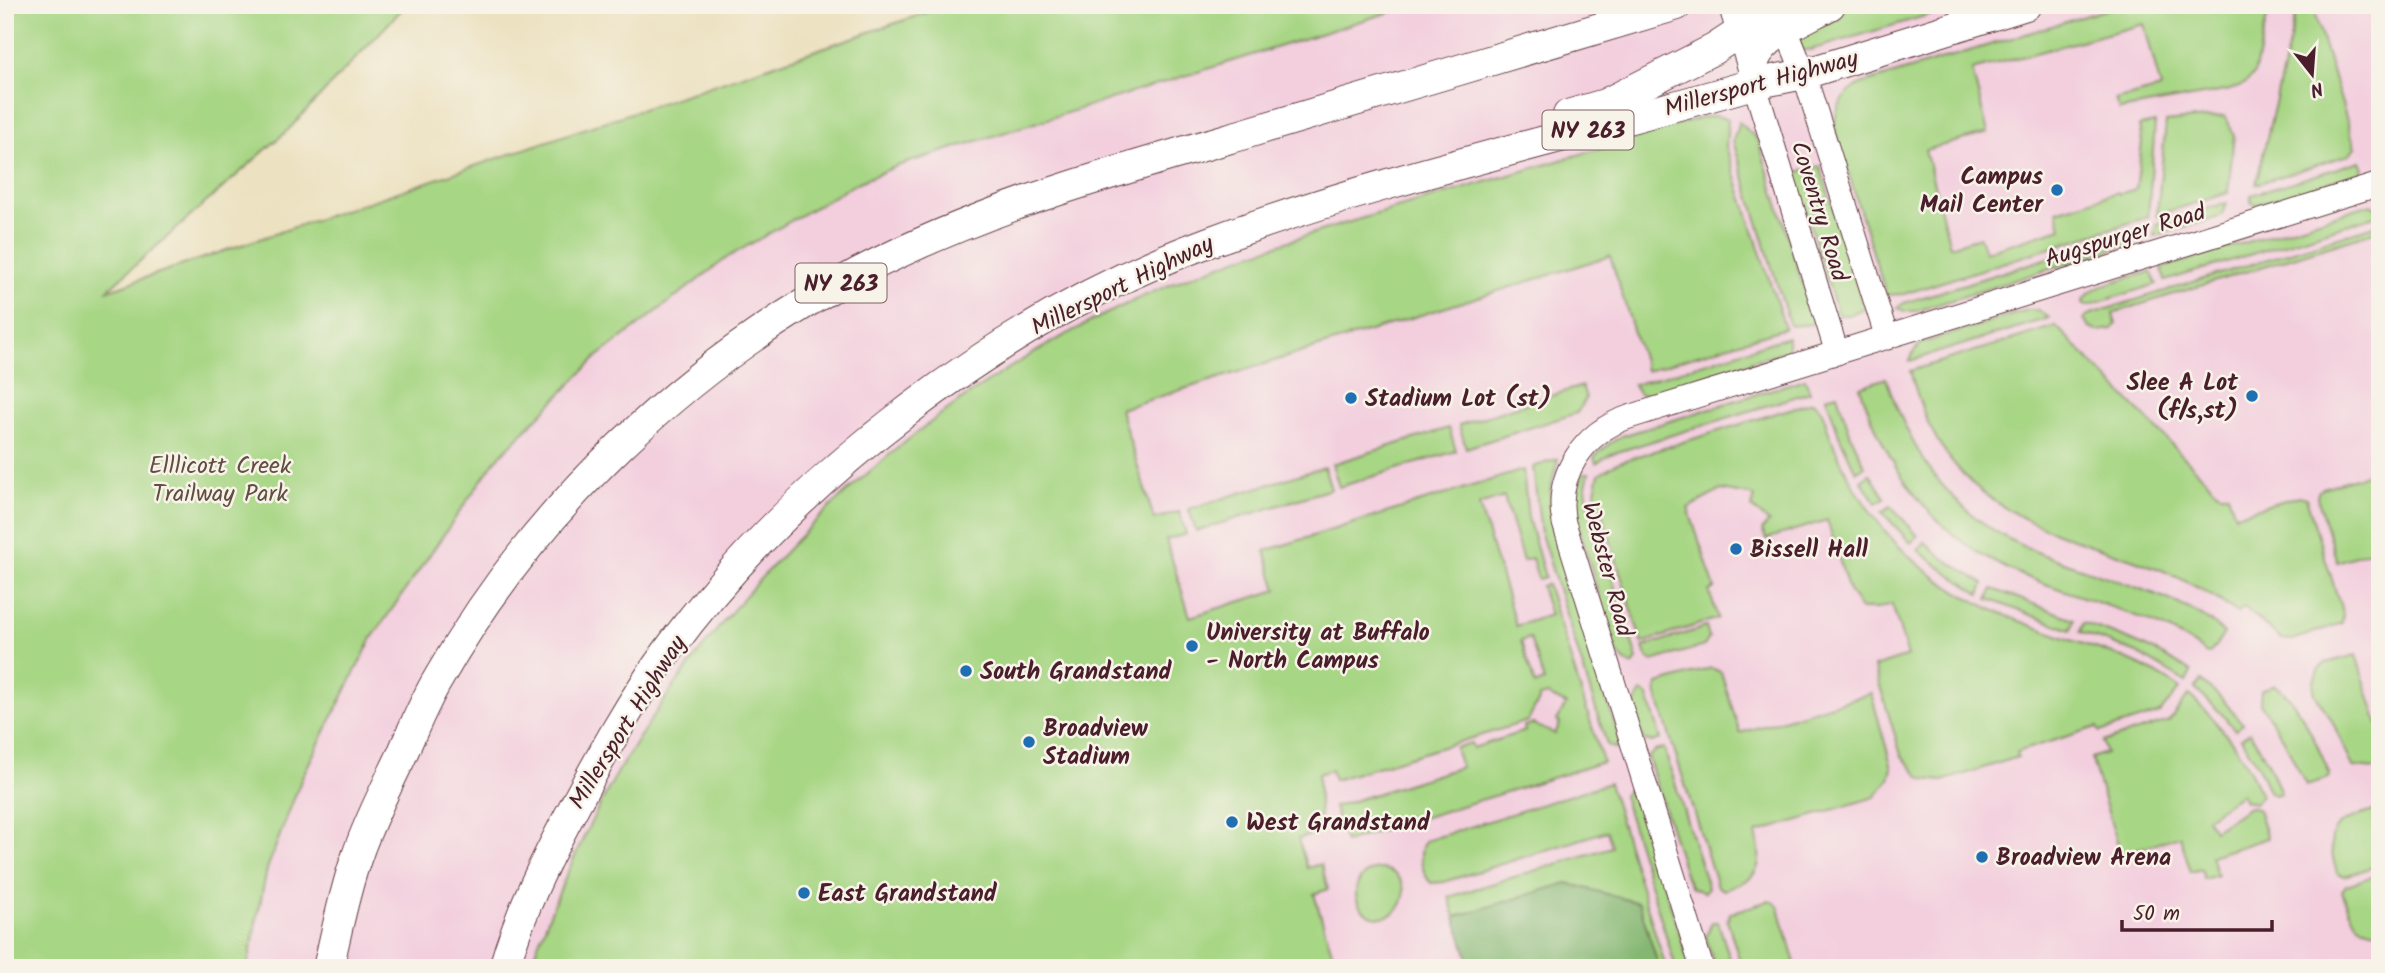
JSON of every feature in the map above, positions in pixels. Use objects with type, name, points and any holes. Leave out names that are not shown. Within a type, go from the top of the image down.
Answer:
[{"type":"main road","name":"NY 263","points":[[328,968],[357,856],[436,681],[475,620],[524,553],[578,489],[643,425],[717,363],[784,315],[862,271],[930,240],[1056,190],[1677,5]]},
{"type":"main road","points":[[1422,174],[1508,133],[1605,104],[1739,34],[1752,24],[1764,5]]},
{"type":"main road","points":[[1753,84],[1753,62],[1781,18],[1830,5]]},
{"type":"main road","name":"Millersport Highway","points":[[504,968],[550,852],[601,756],[666,653],[724,582],[786,514],[859,450],[943,385],[1038,323],[1128,277],[1206,243],[1422,174],[1753,84],[1804,74],[2026,5]]},
{"type":"street","name":"Coventry Road","points":[[1730,5],[1837,353]]},
{"type":"street","name":"Coventry Road","points":[[1781,18],[1804,74],[1887,338]]},
{"type":"street","name":"Augspurger Road","points":[[1837,353],[2380,184]]},
{"type":"street","name":"Webster Road","points":[[1702,968],[1566,533],[1562,511],[1564,484],[1569,469],[1585,444],[1619,420],[1837,353]]},
{"type":"shaded area","name":"University at Buffalo - North Campus","points":[[949,5],[2380,5],[2380,968],[5,968],[5,325]]},
{"type":"green space","name":"Elllicott Creek Trailway Park","points":[[5,5],[406,5],[289,129],[106,291],[949,5],[1412,5],[897,166],[857,183],[728,257],[597,357],[494,462],[372,638],[303,775],[267,869],[247,968],[5,968]]},
{"type":"green space","points":[[1847,5],[1962,5],[1810,50],[1801,50],[1798,32]]},
{"type":"green space","points":[[2121,5],[2270,5],[2254,74],[2246,83],[2230,90],[2119,110],[2115,100],[2161,88],[2144,24],[1972,70],[1988,133],[1925,150],[1950,246],[1980,237],[1985,252],[2061,228],[2057,211],[2136,189],[2142,142],[2139,126],[2155,123],[2148,217],[1904,294],[1886,295],[1835,129],[1838,108],[1849,92],[1861,84]]},
{"type":"green space","points":[[2280,5],[2312,5],[2355,147],[2349,155],[2256,184],[2297,10]]},
{"type":"green space","points":[[1715,116],[1728,119],[1726,147],[1785,328],[1646,371],[1610,256],[1120,409],[1154,519],[1179,512],[1186,534],[1166,540],[1190,617],[1277,590],[1265,551],[1523,470],[1528,518],[1545,577],[1538,579],[1532,558],[1523,561],[1504,497],[1479,505],[1516,626],[1550,615],[1541,586],[1547,584],[1603,762],[1345,842],[1334,807],[1461,767],[1455,748],[1471,743],[1473,748],[1525,731],[1524,726],[1533,724],[1555,734],[1560,723],[1557,721],[1566,704],[1548,695],[1539,697],[1528,721],[1334,780],[1331,770],[1318,774],[1320,832],[1298,839],[1307,868],[1321,864],[1328,889],[1314,894],[1337,968],[529,968],[571,864],[595,814],[622,765],[670,692],[724,622],[782,556],[844,494],[911,437],[982,386],[1057,340],[1173,283],[1329,228]],"holes":[[[1530,638],[1544,681],[1535,685],[1521,641]]]},
{"type":"green space","points":[[2225,116],[2234,135],[2228,193],[2157,215],[2166,122]]},
{"type":"green space","points":[[1739,122],[1758,140],[1814,320],[1813,324],[1790,326],[1733,141]]},
{"type":"green space","points":[[2360,161],[2363,168],[2361,172],[2255,205],[2251,202],[2251,195]]},
{"type":"green space","points":[[1820,166],[1864,308],[1849,315],[1838,315],[1794,173]]},
{"type":"green space","points":[[2226,203],[2222,214],[2216,218],[2154,236],[2156,224]]},
{"type":"green space","points":[[2371,204],[2378,215],[2165,281],[2162,268]]},
{"type":"green space","points":[[2380,224],[2380,230],[2113,313],[2116,324],[2112,329],[2098,331],[2089,327],[2084,319],[2091,314]]},
{"type":"green space","points":[[2145,228],[2139,236],[2128,239],[2129,244],[1917,311],[1897,308],[1904,303]]},
{"type":"green space","points":[[2151,272],[2157,284],[2087,306],[2082,304],[2086,297],[2101,286]]},
{"type":"green space","points":[[2027,310],[2038,310],[2049,318],[1910,361],[1914,351],[1922,343]]},
{"type":"green space","points":[[2056,326],[2220,494],[2228,494],[2235,515],[2298,496],[2306,498],[2343,614],[2342,623],[2292,640],[2281,639],[2244,607],[2238,613],[2202,590],[2164,571],[2031,522],[2002,506],[1975,486],[1951,460],[1930,427],[1910,371]]},
{"type":"green space","points":[[1788,337],[1788,350],[1646,395],[1640,394],[1633,385]]},
{"type":"green space","points":[[1886,378],[1897,408],[1924,461],[1961,505],[2010,540],[2158,595],[2195,612],[2224,634],[2210,653],[2207,654],[2180,636],[2151,622],[2006,568],[1978,553],[1954,535],[1914,493],[1883,444],[1860,387]]},
{"type":"green space","points":[[1805,379],[1810,392],[1611,454],[1596,463],[1594,457],[1622,436]]},
{"type":"green space","points":[[1582,386],[1586,398],[1577,413],[1466,448],[1459,425]]},
{"type":"green space","points":[[1837,394],[1851,436],[1865,466],[1856,472],[1826,397]]},
{"type":"green space","points":[[1812,402],[1822,412],[1843,465],[1865,503],[1891,538],[1911,558],[1932,575],[1976,602],[2129,660],[2156,673],[2180,689],[2160,713],[2100,732],[2097,727],[2017,752],[2018,757],[1942,781],[1920,777],[1901,755],[1874,667],[1908,656],[1892,604],[1876,609],[1861,609],[1849,591],[1827,520],[1766,539],[1762,530],[1769,522],[1752,508],[1755,496],[1721,490],[1688,508],[1715,588],[1709,591],[1718,618],[1642,643],[1595,491],[1599,474],[1619,462]]},
{"type":"green space","points":[[1449,428],[1456,451],[1339,487],[1332,464]]},
{"type":"green space","points":[[1558,459],[1550,491],[1553,526],[1617,732],[1617,749],[1607,745],[1541,534],[1533,467]]},
{"type":"green space","points":[[1324,467],[1331,489],[1196,531],[1189,509]]},
{"type":"green space","points":[[2380,470],[2380,548],[2337,562],[2317,497],[2318,491]]},
{"type":"green space","points":[[1583,473],[1589,473],[1587,496],[1637,659],[1633,665],[1625,662],[1616,651],[1576,518],[1576,494]]},
{"type":"green space","points":[[1870,474],[1885,498],[1876,503],[1861,480]]},
{"type":"green space","points":[[1891,506],[1918,536],[1911,543],[1882,512]]},
{"type":"green space","points":[[1925,542],[1943,558],[1984,584],[1980,594],[1918,550]]},
{"type":"green space","points":[[1993,589],[2074,619],[2071,630],[1988,599]]},
{"type":"green space","points":[[2083,623],[2164,656],[2191,672],[2186,682],[2137,653],[2080,632]]},
{"type":"green space","points":[[1706,627],[1709,638],[1704,646],[1652,661],[1646,656],[1643,647]]},
{"type":"green space","points":[[2356,655],[2380,730],[2380,768],[2377,769],[2353,767],[2332,721],[2315,694],[2313,683],[2318,670],[2326,663]]},
{"type":"green space","points":[[1711,668],[1721,672],[1740,733],[1871,693],[1892,768],[1889,779],[1875,797],[1756,833],[1759,864],[1756,871],[1744,881],[1723,890],[1717,886],[1656,692],[1658,684]]},
{"type":"green space","points":[[2201,681],[2222,699],[2243,724],[2235,730],[2195,689]]},
{"type":"green space","points":[[2273,685],[2282,690],[2299,711],[2321,753],[2329,778],[2306,785],[2284,740],[2260,703],[2261,690]]},
{"type":"green space","points":[[1641,692],[1648,696],[1661,739],[1652,742],[1643,740],[1636,715],[1637,698]]},
{"type":"green space","points":[[2189,695],[2231,741],[2248,767],[2261,796],[2256,803],[2245,801],[2241,794],[2206,818],[2214,830],[2249,807],[2258,809],[2267,838],[2211,856],[2217,875],[2204,879],[2201,869],[2191,872],[2180,836],[2121,854],[2091,758],[2106,753],[2103,742],[2169,721]]},
{"type":"green space","points":[[2250,732],[2268,762],[2281,793],[2270,793],[2241,738]]},
{"type":"green space","points":[[1664,748],[1708,888],[1704,893],[1692,887],[1686,877],[1648,757]]},
{"type":"green space","points":[[1609,783],[1666,968],[1659,968],[1639,903],[1567,883],[1455,917],[1449,897],[1612,847],[1607,831],[1444,882],[1431,883],[1425,874],[1421,851],[1425,841]]},
{"type":"green space","points":[[1630,787],[1637,797],[1690,968],[1676,968],[1623,796]]},
{"type":"green space","points":[[2380,809],[2380,865],[2344,876],[2337,873],[2331,844],[2337,828],[2353,818]]},
{"type":"green space","points":[[1380,869],[1397,876],[1404,893],[1397,910],[1380,917],[1363,910],[1356,893],[1363,876]]},
{"type":"green space","points":[[2380,874],[2380,931],[2358,924],[2342,891],[2346,885]]},
{"type":"green space","points":[[1567,883],[1639,903],[1659,968],[1471,968],[1455,917]]},
{"type":"green space","points":[[1768,901],[1779,908],[1795,963],[1786,965],[1787,968],[1742,968],[1727,920],[1730,913]]},
{"type":"green space","points":[[1712,922],[1718,922],[1733,968],[1715,968],[1706,937]]},
{"type":"place","name":"Campus Mail Center","points":[[2057,190]]},
{"type":"place","name":"Slee A Lot (f/s,st)","points":[[2252,396]]},
{"type":"place","name":"Stadium Lot (st)","points":[[1351,398]]},
{"type":"place","name":"Bissell Hall","points":[[1736,549]]},
{"type":"place","name":"University at Buffalo - North Campus","points":[[1192,646]]},
{"type":"place","name":"South Grandstand","points":[[966,671]]},
{"type":"place","name":"Broadview Stadium","points":[[1029,742]]},
{"type":"place","name":"West Grandstand","points":[[1232,822]]},
{"type":"place","name":"Broadview Arena","points":[[1982,857]]},
{"type":"place","name":"East Grandstand","points":[[804,893]]}]
